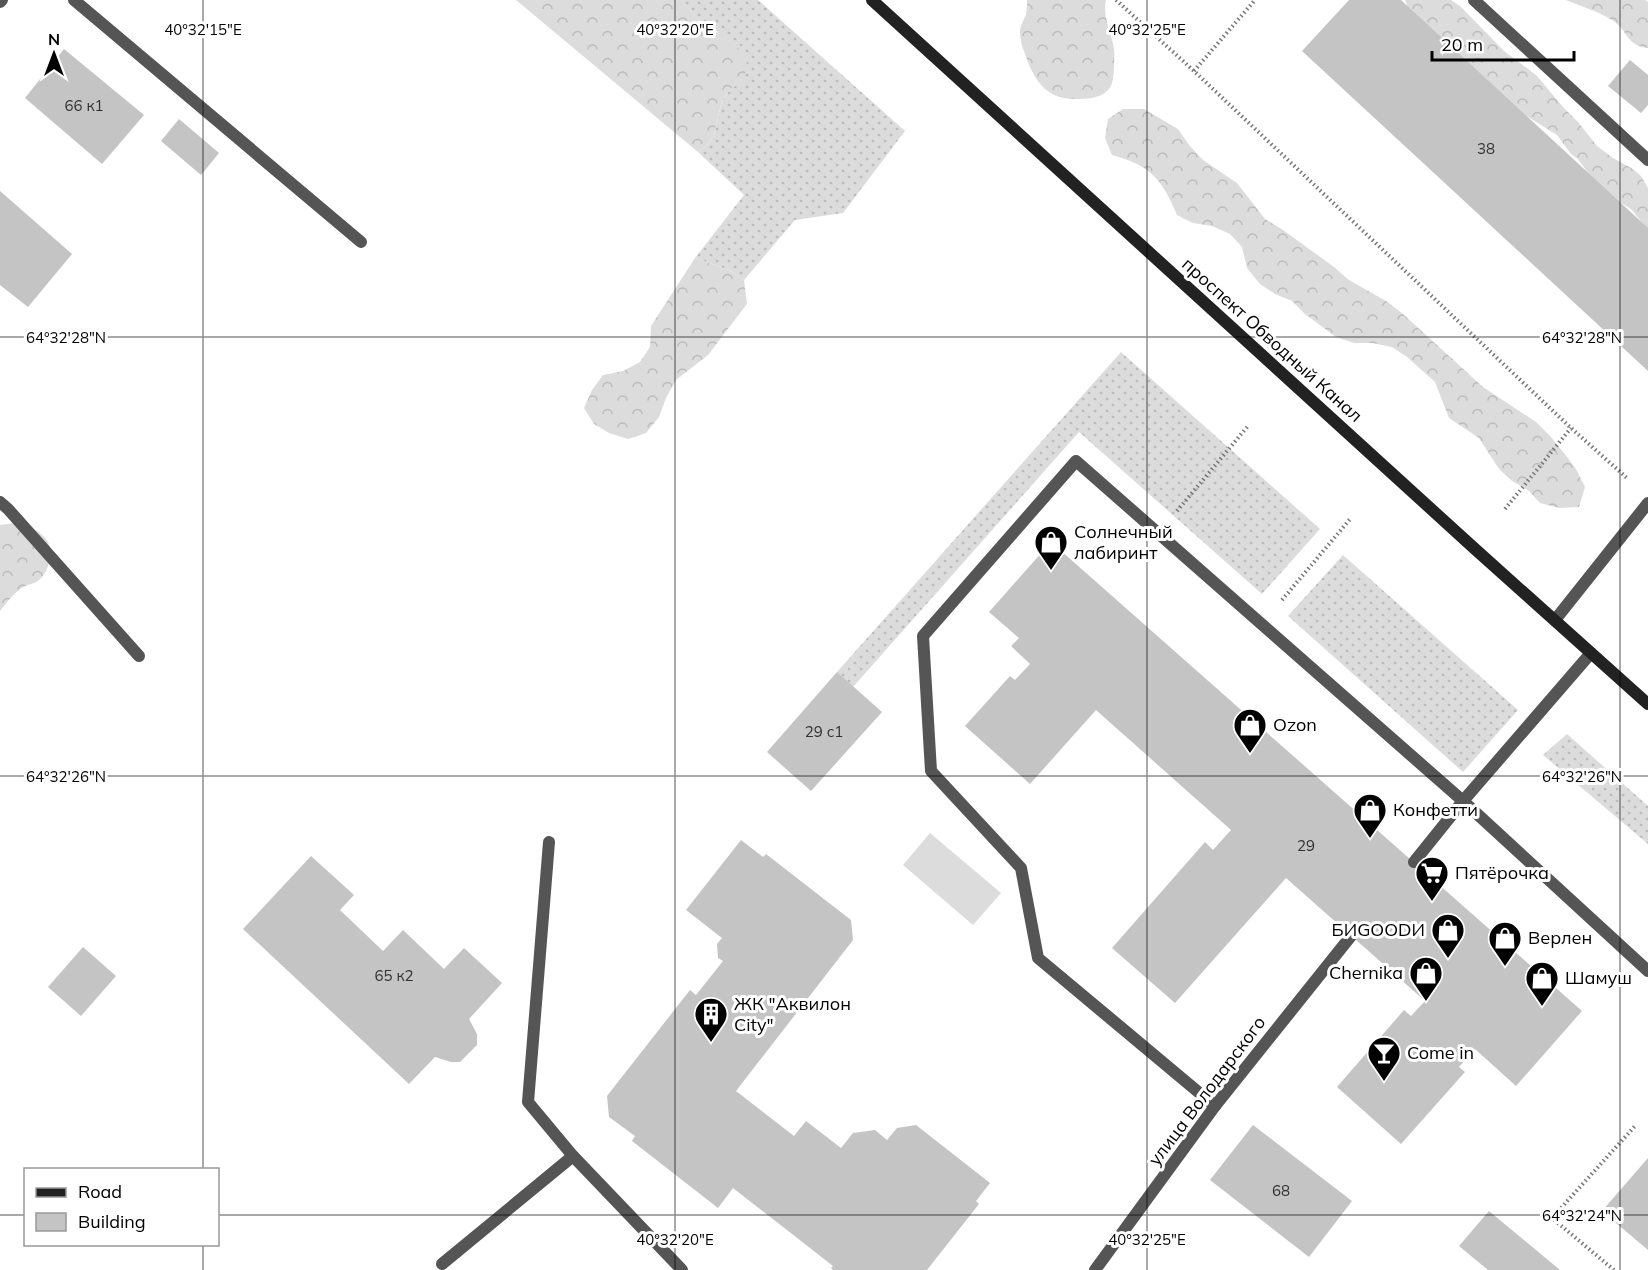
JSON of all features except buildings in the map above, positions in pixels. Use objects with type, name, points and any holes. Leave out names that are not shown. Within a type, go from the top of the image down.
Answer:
[{"type":"main road","name":"проспект Обводный Канал","points":[[872,0],[1648,704]]},
{"type":"street","points":[[74,0],[361,242]]},
{"type":"street","points":[[1473,0],[1648,160]]},
{"type":"street","points":[[1215,1106],[1038,958],[1021,868],[932,771],[923,636],[1076,461],[1463,801],[1648,971]]},
{"type":"street","points":[[0,502],[139,656]]},
{"type":"street","points":[[1555,620],[1648,503]]},
{"type":"street","points":[[1414,862],[1463,801],[1591,653]]},
{"type":"street","points":[[549,842],[528,1102],[573,1156],[682,1270]]},
{"type":"street","name":"улица Володарского","points":[[1095,1270],[1215,1106],[1351,936]]},
{"type":"street","points":[[442,1264],[573,1156]]},
{"type":"path","points":[[1116,0],[1571,428],[1631,481]]},
{"type":"path","points":[[1194,71],[1255,0]]},
{"type":"path","points":[[1158,533],[1248,426]]},
{"type":"path","points":[[1505,509],[1571,428]]},
{"type":"path","points":[[1262,624],[1351,518]]},
{"type":"path","points":[[1614,1270],[1552,1218],[1636,1125]]},
{"type":"green space","points":[[516,0],[681,0],[700,21],[735,44],[747,61],[744,81],[731,89],[723,99],[715,132],[706,146],[698,152]]},
{"type":"green space","points":[[681,0],[758,0],[905,131],[843,213],[795,220],[744,280],[729,270],[695,258],[744,195],[698,152],[706,146],[715,132],[723,99],[728,92],[744,80],[718,32],[700,21]]},
{"type":"green space","points":[[1027,0],[1106,0],[1105,13],[1113,43],[1114,73],[1106,92],[1097,97],[1065,98],[1051,93],[1039,83],[1031,70],[1021,39],[1020,31],[1026,14]]},
{"type":"green space","points":[[1405,0],[1451,0],[1460,6],[1504,51],[1536,75],[1597,146],[1641,176],[1648,188],[1648,230],[1631,209],[1611,197],[1596,184],[1557,135],[1519,111],[1409,10]]},
{"type":"green space","points":[[1566,0],[1645,0],[1648,2],[1648,48],[1632,42],[1611,19]]},
{"type":"green space","points":[[1123,109],[1144,109],[1178,129],[1203,160],[1237,183],[1265,219],[1349,280],[1386,301],[1483,387],[1536,422],[1576,469],[1585,487],[1579,507],[1559,508],[1540,503],[1528,490],[1512,481],[1499,469],[1479,438],[1449,418],[1435,382],[1407,357],[1392,347],[1372,343],[1354,343],[1336,337],[1305,314],[1292,301],[1260,284],[1247,268],[1242,247],[1230,234],[1212,226],[1193,223],[1177,215],[1166,192],[1153,175],[1136,164],[1112,155],[1105,138],[1108,119]]},
{"type":"green space","points":[[695,258],[729,270],[744,280],[747,304],[708,355],[676,380],[659,417],[646,433],[628,439],[609,433],[594,424],[584,408],[592,390],[603,375],[623,371],[640,362],[650,347],[651,326]]},
{"type":"green space","points":[[1121,352],[1320,529],[1262,594],[1079,432],[853,687],[837,672]]},
{"type":"green space","points":[[22,522],[45,538],[50,548],[50,559],[43,576],[19,590],[0,611],[0,525]]},
{"type":"green space","points":[[1343,555],[1518,710],[1463,772],[1288,616]]},
{"type":"green space","points":[[1567,734],[1648,806],[1648,844],[1543,755]]},
{"type":"green space","points":[[930,833],[1001,893],[973,925],[903,865]]},
{"type":"place","name":"Солнечный лабиринт","points":[[1051,571]]},
{"type":"place","name":"Ozon","points":[[1250,754]]},
{"type":"place","name":"Конфетти","points":[[1370,839]]},
{"type":"place","name":"Пятёрочка","points":[[1432,902]]},
{"type":"place","name":"БИGOODИ","points":[[1448,959]]},
{"type":"place","name":"Верлен","points":[[1505,967]]},
{"type":"place","name":"Chernika","points":[[1426,1002]]},
{"type":"place","name":"Шамуш","points":[[1542,1007]]},
{"type":"place","name":"ЖК \"Аквилон City\"","points":[[711,1043]]},
{"type":"place","name":"Come in","points":[[1384,1082]]}]
